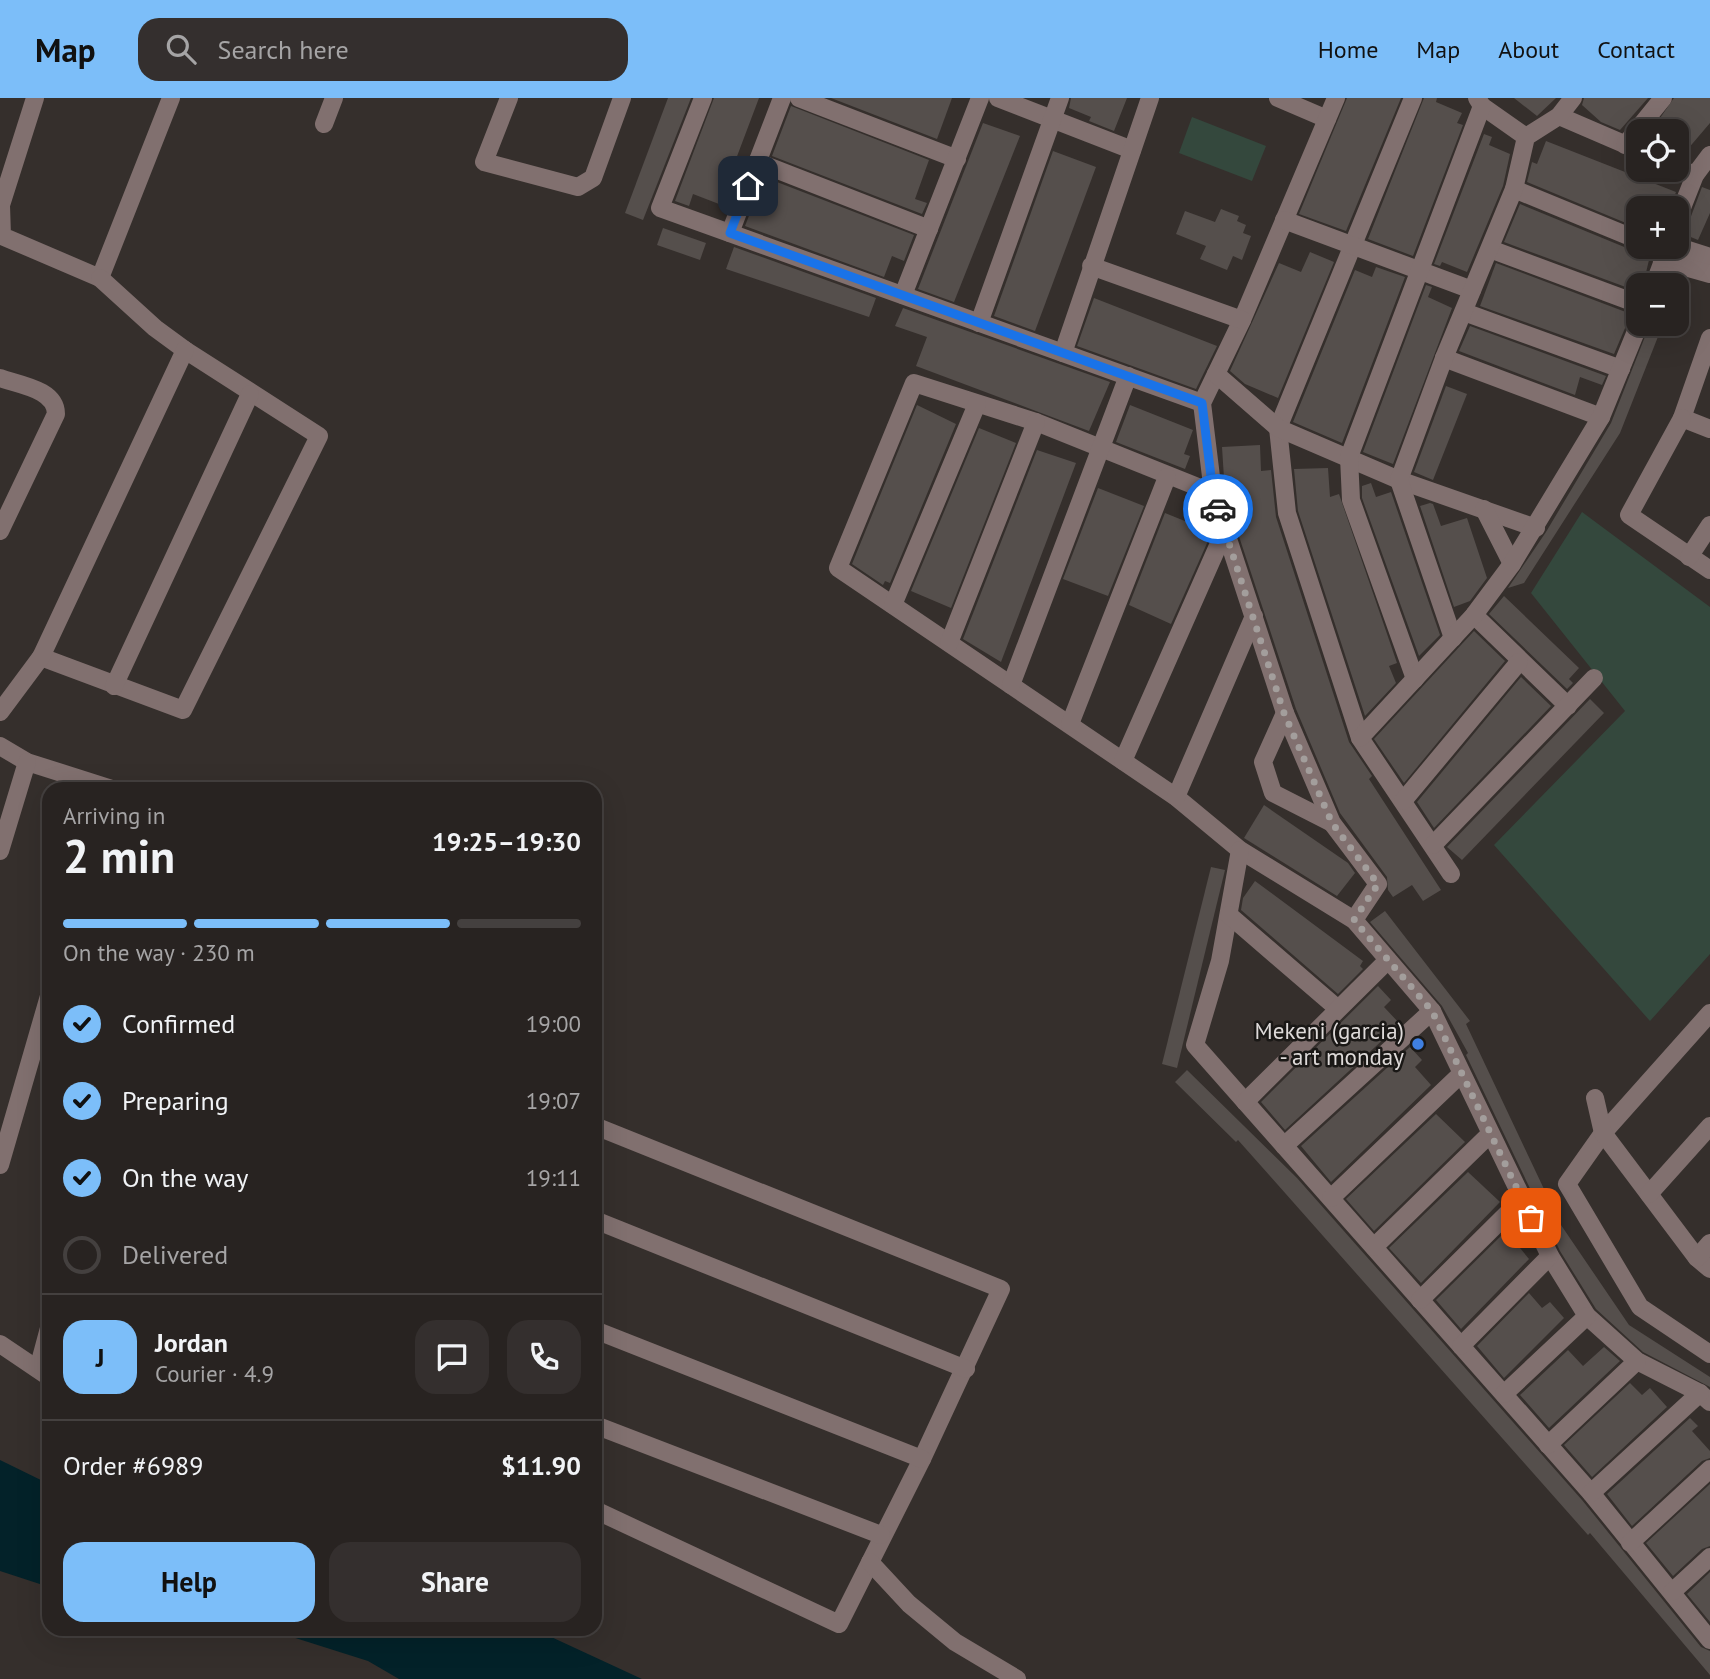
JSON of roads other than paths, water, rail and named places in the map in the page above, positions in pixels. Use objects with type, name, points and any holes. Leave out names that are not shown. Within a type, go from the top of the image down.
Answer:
[{"type":"street","points":[[35,98],[1,205],[2,236],[100,278],[155,328],[185,350],[319,436],[183,710],[41,657]]},
{"type":"street","points":[[100,278],[171,98]]},
{"type":"street","points":[[324,124],[334,98]]},
{"type":"street","points":[[509,98],[484,162],[578,187],[593,178],[622,98]]},
{"type":"street","points":[[703,98],[660,208],[1202,403]]},
{"type":"street","points":[[730,233],[782,98]]},
{"type":"street","points":[[799,98],[957,159]]},
{"type":"street","points":[[903,295],[980,98]]},
{"type":"street","points":[[998,98],[1132,150]]},
{"type":"street","points":[[979,323],[1060,98]]},
{"type":"street","points":[[1063,353],[1150,98]]},
{"type":"street","points":[[1278,98],[1327,119]]},
{"type":"street","points":[[1336,98],[1242,320],[1202,403],[1213,493],[1284,713],[1332,823],[1378,884],[1354,920]]},
{"type":"street","points":[[1413,98],[1278,428],[1287,513],[1360,738],[1451,874]]},
{"type":"street","points":[[1453,638],[1399,480],[1444,358],[1514,189],[1526,137],[1559,116],[1573,98]]},
{"type":"street","points":[[1650,119],[1663,98]]},
{"type":"street","points":[[1415,679],[1351,500],[1349,457],[1479,102],[1526,137]]},
{"type":"street","points":[[1559,116],[1626,145]]},
{"type":"street","points":[[1687,196],[1695,175],[1710,155]]},
{"type":"street","points":[[757,162],[929,229]]},
{"type":"street","points":[[1689,172],[1695,175]]},
{"type":"street","points":[[1514,189],[1626,235]]},
{"type":"street","points":[[1284,220],[1472,290]]},
{"type":"street","points":[[1490,249],[1626,300]]},
{"type":"street","points":[[1689,250],[1710,257]]},
{"type":"street","points":[[1679,259],[1710,274]]},
{"type":"street","points":[[1091,266],[1242,320]]},
{"type":"street","points":[[1464,312],[1620,369]]},
{"type":"street","points":[[1360,738],[1474,615],[1512,564],[1601,417],[1634,336]]},
{"type":"street","points":[[1709,345],[1682,418],[1629,515],[1710,570]]},
{"type":"street","points":[[0,712],[41,657],[185,350]]},
{"type":"street","points":[[1444,358],[1601,417]]},
{"type":"street","points":[[1216,374],[1278,428],[1399,480],[1536,528]]},
{"type":"street","points":[[1011,685],[1128,376]]},
{"type":"street","points":[[0,378],[46,394],[56,407],[56,414],[0,531]]},
{"type":"street","points":[[1213,493],[1167,477],[1101,446],[1036,422],[914,383],[838,568],[1176,796],[1240,850],[1354,920],[1432,1011],[1550,1256],[1587,1316],[1637,1362],[1705,1397],[1591,1493]]},
{"type":"street","points":[[114,686],[250,394]]},
{"type":"street","points":[[893,605],[977,404]]},
{"type":"street","points":[[1682,418],[1710,429]]},
{"type":"street","points":[[949,643],[1036,422]]},
{"type":"street","points":[[1070,724],[1167,477]]},
{"type":"street","points":[[1484,509],[1512,564]]},
{"type":"street","points":[[1689,557],[1710,525]]},
{"type":"street","points":[[1123,761],[1225,530]]},
{"type":"street","points":[[1474,615],[1519,662],[1568,706]]},
{"type":"street","points":[[1176,796],[1254,616]]},
{"type":"street","points":[[1403,801],[1519,662]]},
{"type":"street","points":[[1433,845],[1594,678]]},
{"type":"street","points":[[1284,713],[1263,762],[1273,793],[1332,823]]},
{"type":"street","points":[[0,746],[27,762],[88,782]]},
{"type":"street","points":[[0,851],[27,762]]},
{"type":"street","points":[[1240,850],[1220,961],[1195,1045],[1591,1493],[1710,1640]]},
{"type":"street","points":[[1229,915],[1337,1008]]},
{"type":"street","points":[[1245,1102],[1388,960]]},
{"type":"street","points":[[1284,1146],[1432,1011]]},
{"type":"street","points":[[1710,1013],[1604,1133],[1567,1184],[1640,1307],[1710,1354]]},
{"type":"street","points":[[0,1165],[42,1020]]},
{"type":"street","points":[[1331,1198],[1461,1074]]},
{"type":"street","points":[[1595,1098],[1604,1133],[1703,1264]]},
{"type":"street","points":[[1649,1194],[1710,1126]]},
{"type":"street","points":[[602,1128],[1001,1289],[966,1369],[839,1624],[602,1513]]},
{"type":"street","points":[[1374,1247],[1490,1134]]},
{"type":"street","points":[[1420,1300],[1522,1199]]},
{"type":"street","points":[[602,1223],[966,1369]]},
{"type":"street","points":[[1703,1264],[1710,1244]]},
{"type":"street","points":[[1461,1346],[1550,1256]]},
{"type":"street","points":[[1504,1394],[1587,1316]]},
{"type":"street","points":[[602,1333],[922,1459]]},
{"type":"street","points":[[0,1344],[42,1372]]},
{"type":"street","points":[[1548,1445],[1637,1362]]},
{"type":"street","points":[[602,1428],[881,1535]]},
{"type":"street","points":[[1630,1544],[1710,1469]]},
{"type":"street","points":[[1672,1592],[1710,1557]]},
{"type":"street","points":[[870,1562],[909,1604],[955,1642],[1017,1679]]},
{"type":"water","points":[[0,1460],[42,1481],[42,1585],[0,1571]]},
{"type":"water","points":[[289,1636],[549,1636],[642,1679],[399,1679],[368,1661]]},
{"type":"place","name":"Mekeni (garcia) - art monday","points":[[1418,1044]]}]
